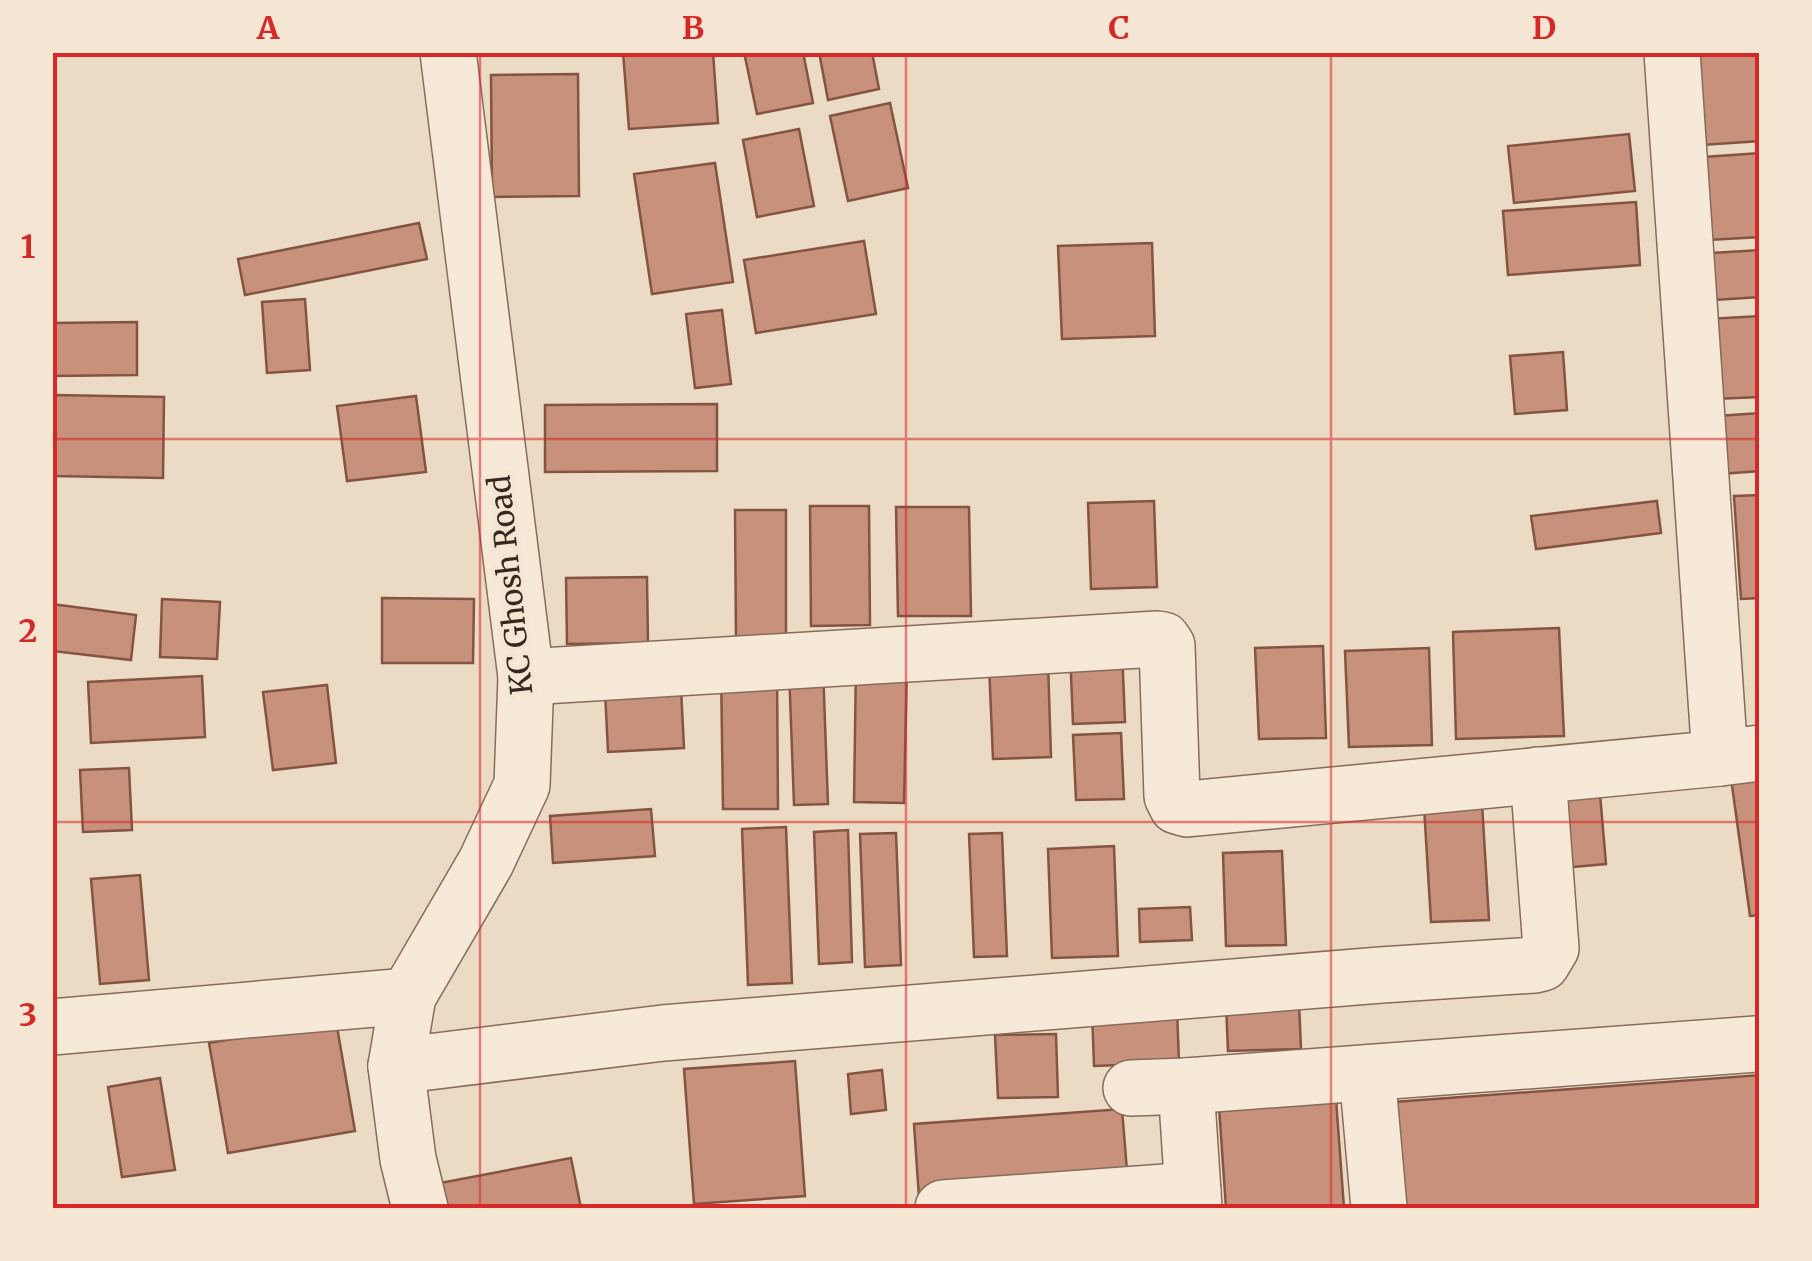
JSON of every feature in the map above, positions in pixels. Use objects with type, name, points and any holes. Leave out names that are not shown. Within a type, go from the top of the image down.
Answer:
[{"type":"street","name":"KC Ghosh Road","points":[[420,1208],[408,1159],[396,1066],[408,996],[486,862],[522,785],[526,677],[448,52]]},
{"type":"street","points":[[526,677],[1157,638],[1166,646],[1172,796],[1177,806],[1187,809],[1740,756],[1672,52]]},
{"type":"street","points":[[396,1066],[664,1033],[1361,976],[1534,966],[1542,963],[1551,948],[1538,774]]},
{"type":"street","points":[[52,1027],[408,996]]},
{"type":"street","points":[[1131,1088],[1756,1044]]},
{"type":"street","points":[[1367,1073],[1379,1208]]},
{"type":"street","points":[[942,1208],[1193,1199],[1186,1086]]},
{"type":"building","points":[[623,52],[713,52],[718,123],[629,129]]},
{"type":"building","points":[[744,52],[803,52],[813,103],[757,114]]},
{"type":"building","points":[[819,52],[872,52],[879,89],[828,100]]},
{"type":"building","points":[[1682,52],[1760,52],[1760,141],[1687,146]]},
{"type":"building","points":[[578,74],[579,196],[492,197],[491,75]]},
{"type":"building","points":[[890,103],[908,188],[848,201],[830,116]]},
{"type":"building","points":[[799,129],[814,206],[757,217],[743,140]]},
{"type":"building","points":[[1629,134],[1635,191],[1514,203],[1508,146]]},
{"type":"building","points":[[1760,153],[1760,237],[1709,240],[1704,157]]},
{"type":"building","points":[[715,163],[733,282],[652,294],[634,174]]},
{"type":"building","points":[[1636,202],[1640,265],[1508,275],[1503,211]]},
{"type":"building","points":[[419,223],[427,259],[245,295],[238,259]]},
{"type":"building","points":[[864,241],[876,314],[756,333],[744,260]]},
{"type":"building","points":[[1152,243],[1155,336],[1062,339],[1058,246]]},
{"type":"building","points":[[1760,250],[1760,297],[1699,301],[1696,254]]},
{"type":"building","points":[[305,299],[310,370],[267,373],[262,302]]},
{"type":"building","points":[[722,310],[731,384],[695,388],[686,314]]},
{"type":"building","points":[[1760,316],[1760,397],[1713,399],[1708,319]]},
{"type":"building","points":[[137,322],[137,375],[52,376],[52,323]]},
{"type":"building","points":[[1563,352],[1567,410],[1515,414],[1510,356]]},
{"type":"building","points":[[54,395],[164,397],[163,478],[53,476]]},
{"type":"building","points":[[416,396],[426,472],[347,481],[337,406]]},
{"type":"building","points":[[717,404],[717,471],[545,472],[545,405]]},
{"type":"building","points":[[1760,413],[1760,471],[1721,474],[1717,416]]},
{"type":"building","points":[[1760,495],[1760,598],[1741,599],[1734,496]]},
{"type":"building","points":[[1154,501],[1157,587],[1091,589],[1088,503]]},
{"type":"building","points":[[1657,501],[1661,533],[1536,549],[1531,516]]},
{"type":"building","points":[[810,506],[869,506],[870,625],[811,626]]},
{"type":"building","points":[[896,507],[969,507],[971,616],[898,616]]},
{"type":"building","points":[[735,510],[786,510],[786,641],[736,640]]},
{"type":"building","points":[[647,577],[648,643],[567,644],[566,578]]},
{"type":"building","points":[[382,598],[474,599],[473,663],[382,663]]},
{"type":"building","points":[[162,599],[220,602],[217,659],[160,657]]},
{"type":"building","points":[[52,604],[136,615],[131,660],[52,651]]},
{"type":"building","points":[[1559,628],[1564,736],[1456,739],[1453,632]]},
{"type":"building","points":[[1323,646],[1326,738],[1259,739],[1255,648]]},
{"type":"building","points":[[1429,648],[1432,745],[1349,747],[1345,651]]},
{"type":"building","points":[[1122,649],[1125,722],[1073,724],[1070,651]]},
{"type":"building","points":[[856,661],[907,662],[904,803],[854,802]]},
{"type":"building","points":[[1048,662],[1051,757],[993,759],[989,664]]},
{"type":"building","points":[[721,667],[777,667],[778,809],[723,809]]},
{"type":"building","points":[[823,668],[828,804],[794,805],[789,669]]},
{"type":"building","points":[[202,676],[205,737],[91,743],[88,682]]},
{"type":"building","points":[[327,685],[336,763],[273,770],[263,692]]},
{"type":"building","points":[[681,688],[684,748],[608,752],[605,691]]},
{"type":"building","points":[[1121,733],[1124,799],[1076,800],[1073,735]]},
{"type":"building","points":[[1760,767],[1760,915],[1750,916],[1730,771]]},
{"type":"building","points":[[129,768],[132,830],[83,832],[80,770]]},
{"type":"building","points":[[1599,782],[1606,864],[1562,868],[1555,785]]},
{"type":"building","points":[[1481,787],[1489,920],[1431,922],[1423,790]]},
{"type":"building","points":[[651,809],[655,856],[553,863],[550,816]]},
{"type":"building","points":[[786,827],[792,983],[748,985],[742,829]]},
{"type":"building","points":[[848,830],[852,962],[819,964],[814,832]]},
{"type":"building","points":[[896,833],[901,965],[865,967],[860,834]]},
{"type":"building","points":[[1002,833],[1007,956],[974,957],[969,834]]},
{"type":"building","points":[[1114,846],[1118,956],[1052,958],[1048,849]]},
{"type":"building","points":[[1282,851],[1286,945],[1226,946],[1223,853]]},
{"type":"building","points":[[140,875],[149,980],[100,984],[91,879]]},
{"type":"building","points":[[1190,907],[1192,940],[1140,942],[1139,909]]},
{"type":"building","points":[[1299,1002],[1301,1049],[1228,1051],[1226,1004]]},
{"type":"building","points":[[1177,1009],[1179,1063],[1094,1066],[1092,1011]]},
{"type":"building","points":[[336,1021],[355,1131],[228,1153],[209,1043]]},
{"type":"building","points":[[1056,1034],[1058,1097],[998,1098],[995,1035]]},
{"type":"building","points":[[795,1061],[805,1196],[694,1204],[684,1069]]},
{"type":"building","points":[[882,1070],[886,1110],[851,1114],[848,1074]]},
{"type":"building","points":[[1760,1075],[1760,1206],[1403,1208],[1394,1102]]},
{"type":"building","points":[[160,1078],[175,1170],[122,1177],[108,1087]]},
{"type":"building","points":[[1336,1099],[1344,1208],[1226,1208],[1219,1107]]},
{"type":"building","points":[[1122,1109],[1128,1183],[919,1198],[914,1124]]},
{"type":"building","points":[[571,1158],[581,1208],[440,1208],[435,1184]]}]
